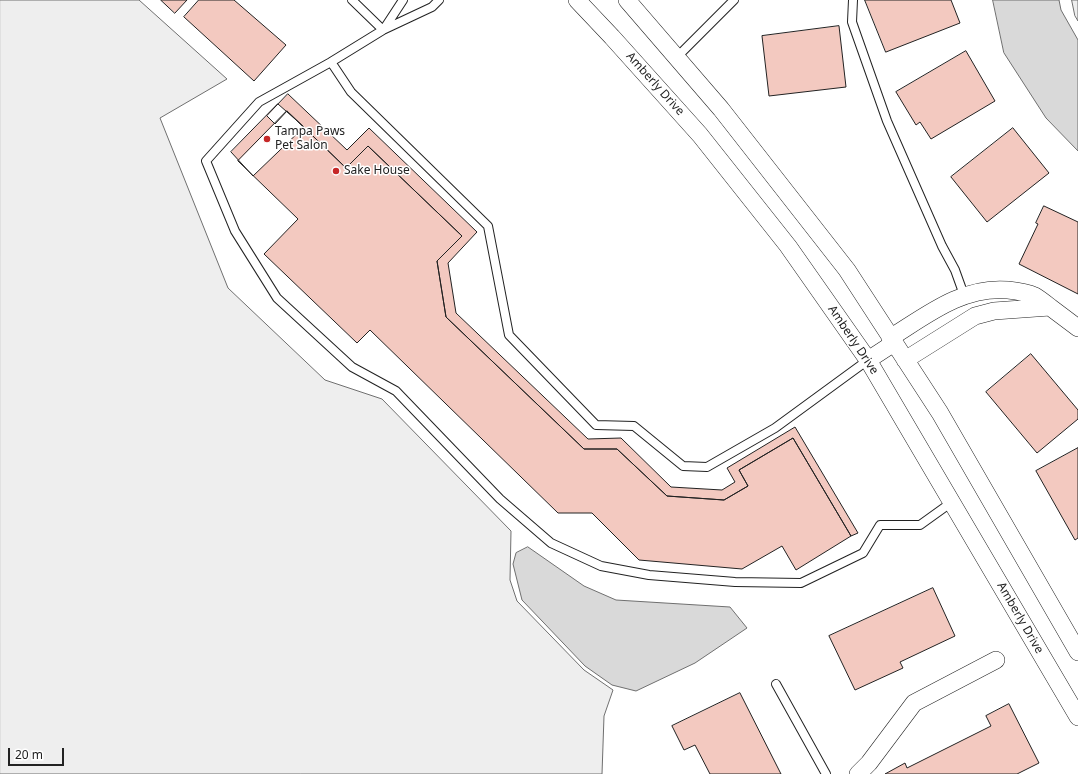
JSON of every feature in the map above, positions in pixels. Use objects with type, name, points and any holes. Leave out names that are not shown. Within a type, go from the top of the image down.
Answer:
[{"type":"street","name":"Amberly Drive","points":[[577,0],[700,135],[788,246],[868,360],[1078,717]]},
{"type":"street","points":[[627,0],[721,108],[847,270],[940,413],[1078,652]]},
{"type":"street","points":[[868,360],[892,341],[947,303],[964,295],[982,291],[992,290],[1022,292],[1036,296],[1078,328]]},
{"type":"street","points":[[964,295],[975,316]]},
{"type":"street","points":[[905,360],[975,316],[994,311],[1050,307]]},
{"type":"street","points":[[858,774],[869,764],[914,703],[996,660]]},
{"type":"lane","points":[[352,0],[383,30]]},
{"type":"lane","points":[[383,30],[403,0]]},
{"type":"lane","points":[[439,0],[432,7],[383,30],[331,62],[259,102],[206,161],[235,230],[277,298],[352,367],[396,391],[500,499],[551,543],[601,566],[649,575],[735,582],[801,583],[863,552],[880,525],[920,526],[952,502]]},
{"type":"lane","points":[[677,57],[734,0]]},
{"type":"lane","points":[[853,0],[852,22],[887,121],[942,246],[955,270],[964,295]]},
{"type":"lane","points":[[331,62],[351,92],[488,226],[509,335],[596,425],[634,426],[683,466],[707,467],[775,428],[868,360]]},
{"type":"lane","points":[[776,684],[826,774]]},
{"type":"shaded area","points":[[0,0],[139,0],[227,79],[160,118],[228,288],[325,380],[382,399],[511,531],[510,580],[517,601],[584,670],[613,690],[604,716],[602,774],[0,774]]},
{"type":"shaded area","points":[[993,0],[1059,0],[1061,10],[1078,40],[1078,151],[1046,118],[1004,53]]},
{"type":"shaded area","points":[[1072,0],[1078,0],[1078,21],[1075,16]]},
{"type":"shaded area","points":[[528,547],[584,586],[616,600],[730,607],[747,628],[695,663],[636,691],[612,685],[585,666],[522,600],[513,564],[516,553]]},
{"type":"building","points":[[161,0],[187,0],[175,13]]},
{"type":"building","points":[[199,0],[234,0],[286,45],[254,81],[184,17]]},
{"type":"building","points":[[865,0],[951,0],[960,23],[886,52]]},
{"type":"building","points":[[839,26],[846,87],[769,96],[762,36]]},
{"type":"building","points":[[966,51],[995,101],[931,139],[920,122],[916,125],[896,92]]},
{"type":"building","points":[[288,94],[347,150],[369,128],[477,232],[448,263],[456,313],[588,439],[621,438],[671,487],[722,490],[735,482],[727,468],[795,427],[858,533],[851,536],[793,438],[739,470],[748,486],[724,500],[667,496],[617,449],[584,449],[446,317],[437,261],[462,236],[368,146],[346,168],[287,111],[275,124],[267,116]]},
{"type":"building","name":"Tampa Paws Pet Salon","points":[[278,104],[304,127],[253,176],[231,152]]},
{"type":"building","points":[[287,111],[346,168],[368,146],[462,236],[437,261],[446,317],[584,449],[617,449],[667,496],[724,500],[748,486],[739,470],[793,438],[851,536],[796,570],[782,546],[742,569],[639,560],[592,513],[558,513],[370,330],[357,343],[264,254],[298,219],[238,161]]},
{"type":"building","points":[[1013,128],[1049,173],[987,222],[951,177]]},
{"type":"building","points":[[1044,206],[1078,222],[1078,294],[1019,264],[1038,224],[1036,223]]},
{"type":"building","points":[[1031,354],[1078,410],[1078,419],[1037,453],[986,392]]},
{"type":"building","points":[[1078,448],[1078,538],[1075,540],[1036,471]]},
{"type":"building","points":[[933,588],[955,636],[900,662],[903,668],[855,690],[829,636]]},
{"type":"building","points":[[740,693],[781,774],[710,774],[695,745],[684,750],[672,726]]},
{"type":"building","points":[[1009,704],[1039,763],[1017,774],[885,774],[905,763],[907,768],[991,726],[986,716]]},
{"type":"place","name":"Tampa Paws Pet Salon","points":[[267,139]]},
{"type":"place","name":"Sake House","points":[[336,171]]}]
